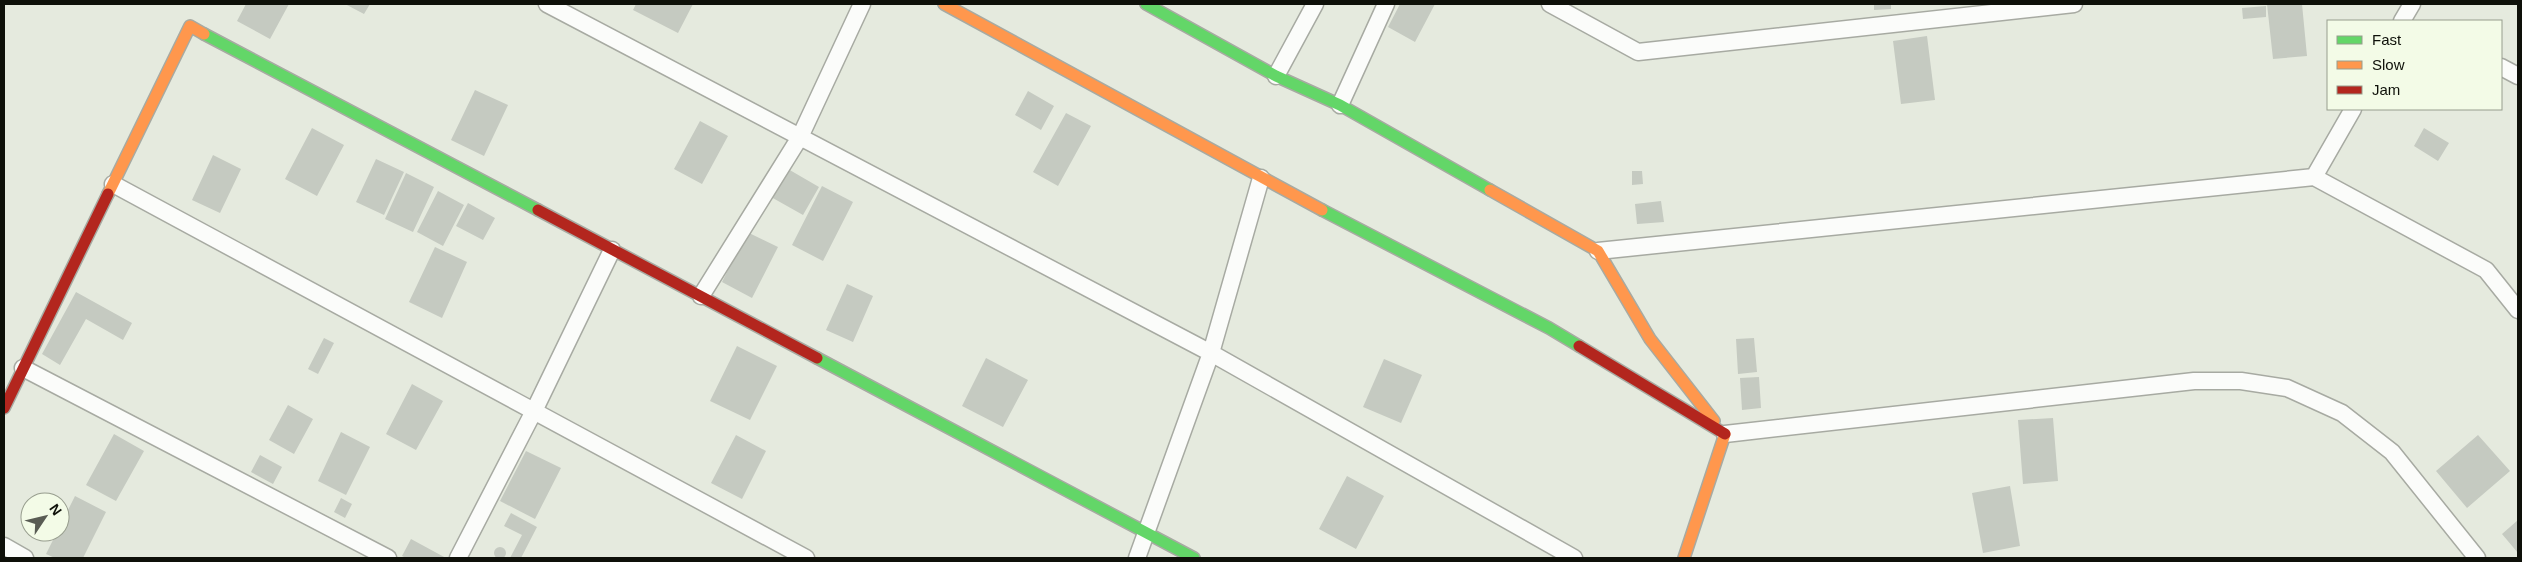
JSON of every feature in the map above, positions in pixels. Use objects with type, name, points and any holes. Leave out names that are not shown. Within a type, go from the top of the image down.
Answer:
[{"type":"street","points":[[547,4],[1211,354],[1574,558]]},
{"type":"street","points":[[700,296],[800,137],[862,4]]},
{"type":"street","points":[[944,4],[1261,178],[1549,328],[1725,434],[2194,381],[2241,381],[2287,388],[2342,413],[2392,452],[2477,558]]},
{"type":"street","points":[[1146,4],[1276,76],[1340,105],[1598,251],[1650,339],[1725,434]]},
{"type":"street","points":[[1276,76],[1315,4]]},
{"type":"street","points":[[1340,105],[1386,4]]},
{"type":"street","points":[[1550,4],[1638,52],[2074,4]]},
{"type":"street","points":[[4,408],[190,26],[1194,558]]},
{"type":"street","points":[[2502,68],[2518,76]]},
{"type":"street","points":[[2314,177],[2352,110]]},
{"type":"street","points":[[1598,251],[2314,177],[2486,270],[2518,310]]},
{"type":"street","points":[[1137,558],[1211,354],[1261,178]]},
{"type":"street","points":[[113,184],[806,558]]},
{"type":"street","points":[[458,558],[534,411],[612,250]]},
{"type":"street","points":[[23,368],[388,558]]},
{"type":"street","points":[[1684,558],[1725,434]]},
{"type":"street","points":[[4,546],[25,558]]},
{"type":"building","points":[[246,4],[289,4],[270,39],[237,21]]},
{"type":"building","points":[[345,4],[370,4],[364,14]]},
{"type":"building","points":[[636,4],[693,4],[678,33],[633,10]]},
{"type":"building","points":[[1400,4],[1435,4],[1415,42],[1388,27]]},
{"type":"building","points":[[1874,4],[1891,4],[1891,9],[1874,10]]},
{"type":"building","points":[[2267,4],[2302,4],[2307,56],[2273,59]]},
{"type":"building","points":[[2266,6],[2266,17],[2243,19],[2242,8]]},
{"type":"building","points":[[1927,36],[1935,100],[1901,104],[1893,41]]},
{"type":"building","points":[[475,90],[508,105],[484,156],[451,140]]},
{"type":"building","points":[[1028,91],[1054,106],[1041,130],[1015,115]]},
{"type":"building","points":[[1066,113],[1091,126],[1058,186],[1033,172]]},
{"type":"building","points":[[700,121],[728,136],[702,184],[674,169]]},
{"type":"building","points":[[312,128],[344,145],[317,196],[285,179]]},
{"type":"building","points":[[2424,128],[2449,143],[2438,161],[2414,146]]},
{"type":"building","points":[[213,155],[241,169],[220,213],[192,200]]},
{"type":"building","points":[[376,159],[404,172],[384,215],[356,202]]},
{"type":"building","points":[[788,169],[819,187],[803,215],[771,197]]},
{"type":"building","points":[[1632,171],[1642,171],[1643,184],[1632,185]]},
{"type":"building","points":[[406,173],[434,187],[413,232],[385,219]]},
{"type":"building","points":[[822,186],[853,202],[823,261],[792,245]]},
{"type":"building","points":[[438,191],[464,205],[443,246],[417,232]]},
{"type":"building","points":[[1661,201],[1664,222],[1637,224],[1635,204]]},
{"type":"building","points":[[468,203],[495,218],[483,240],[456,226]]},
{"type":"building","points":[[747,232],[778,247],[752,298],[722,282]]},
{"type":"building","points":[[435,247],[467,262],[442,318],[409,302]]},
{"type":"building","points":[[847,284],[873,296],[853,342],[826,330]]},
{"type":"building","points":[[76,292],[132,323],[123,340],[86,319],[60,365],[42,354]]},
{"type":"building","points":[[324,338],[334,343],[318,374],[308,369]]},
{"type":"building","points":[[1754,338],[1757,372],[1738,374],[1736,339]]},
{"type":"building","points":[[737,346],[777,366],[750,420],[710,401]]},
{"type":"building","points":[[986,358],[1028,380],[1003,427],[962,406]]},
{"type":"building","points":[[1384,359],[1422,375],[1401,423],[1363,407]]},
{"type":"building","points":[[1759,377],[1761,408],[1742,410],[1740,378]]},
{"type":"building","points":[[412,384],[443,401],[416,450],[386,434]]},
{"type":"building","points":[[288,405],[313,419],[294,454],[269,440]]},
{"type":"building","points":[[2053,418],[2058,481],[2023,484],[2018,420]]},
{"type":"building","points":[[341,432],[370,447],[346,495],[318,481]]},
{"type":"building","points":[[114,434],[144,451],[116,501],[86,485]]},
{"type":"building","points":[[736,435],[766,451],[742,499],[711,483]]},
{"type":"building","points":[[2478,435],[2510,471],[2467,508],[2436,471]]},
{"type":"building","points":[[526,451],[561,468],[535,519],[500,501]]},
{"type":"building","points":[[260,455],[282,467],[273,484],[251,472]]},
{"type":"building","points":[[1347,476],[1384,496],[1356,549],[1319,529]]},
{"type":"building","points":[[2010,486],[2020,546],[1983,553],[1972,493]]},
{"type":"building","points":[[75,496],[106,512],[83,558],[55,558],[46,554],[52,542],[70,542],[70,506]]},
{"type":"building","points":[[341,498],[352,504],[345,518],[334,512]]},
{"type":"building","points":[[511,513],[537,527],[521,558],[510,558],[522,535],[504,526]]},
{"type":"building","points":[[2518,520],[2518,553],[2502,534]]},
{"type":"building","points":[[411,539],[446,558],[406,558],[402,556]]},
{"type":"building","points":[[500,547],[506,553],[500,559],[494,553]]},
{"type":"traffic: fast","points":[[1146,4],[1276,76],[1340,105],[1490,190]]},
{"type":"traffic: fast","points":[[204,34],[538,210]]},
{"type":"traffic: fast","points":[[1322,210],[1549,328],[1579,346]]},
{"type":"traffic: fast","points":[[817,358],[1194,558]]},
{"type":"traffic: slow","points":[[944,4],[1322,210]]},
{"type":"traffic: slow","points":[[108,194],[190,26],[204,34]]},
{"type":"traffic: slow","points":[[1490,190],[1598,251],[1650,339],[1714,421]]},
{"type":"traffic: slow","points":[[1684,558],[1725,434]]},
{"type":"traffic: jam","points":[[4,408],[108,194]]},
{"type":"traffic: jam","points":[[538,210],[817,358]]},
{"type":"traffic: jam","points":[[1579,346],[1725,434]]}]
